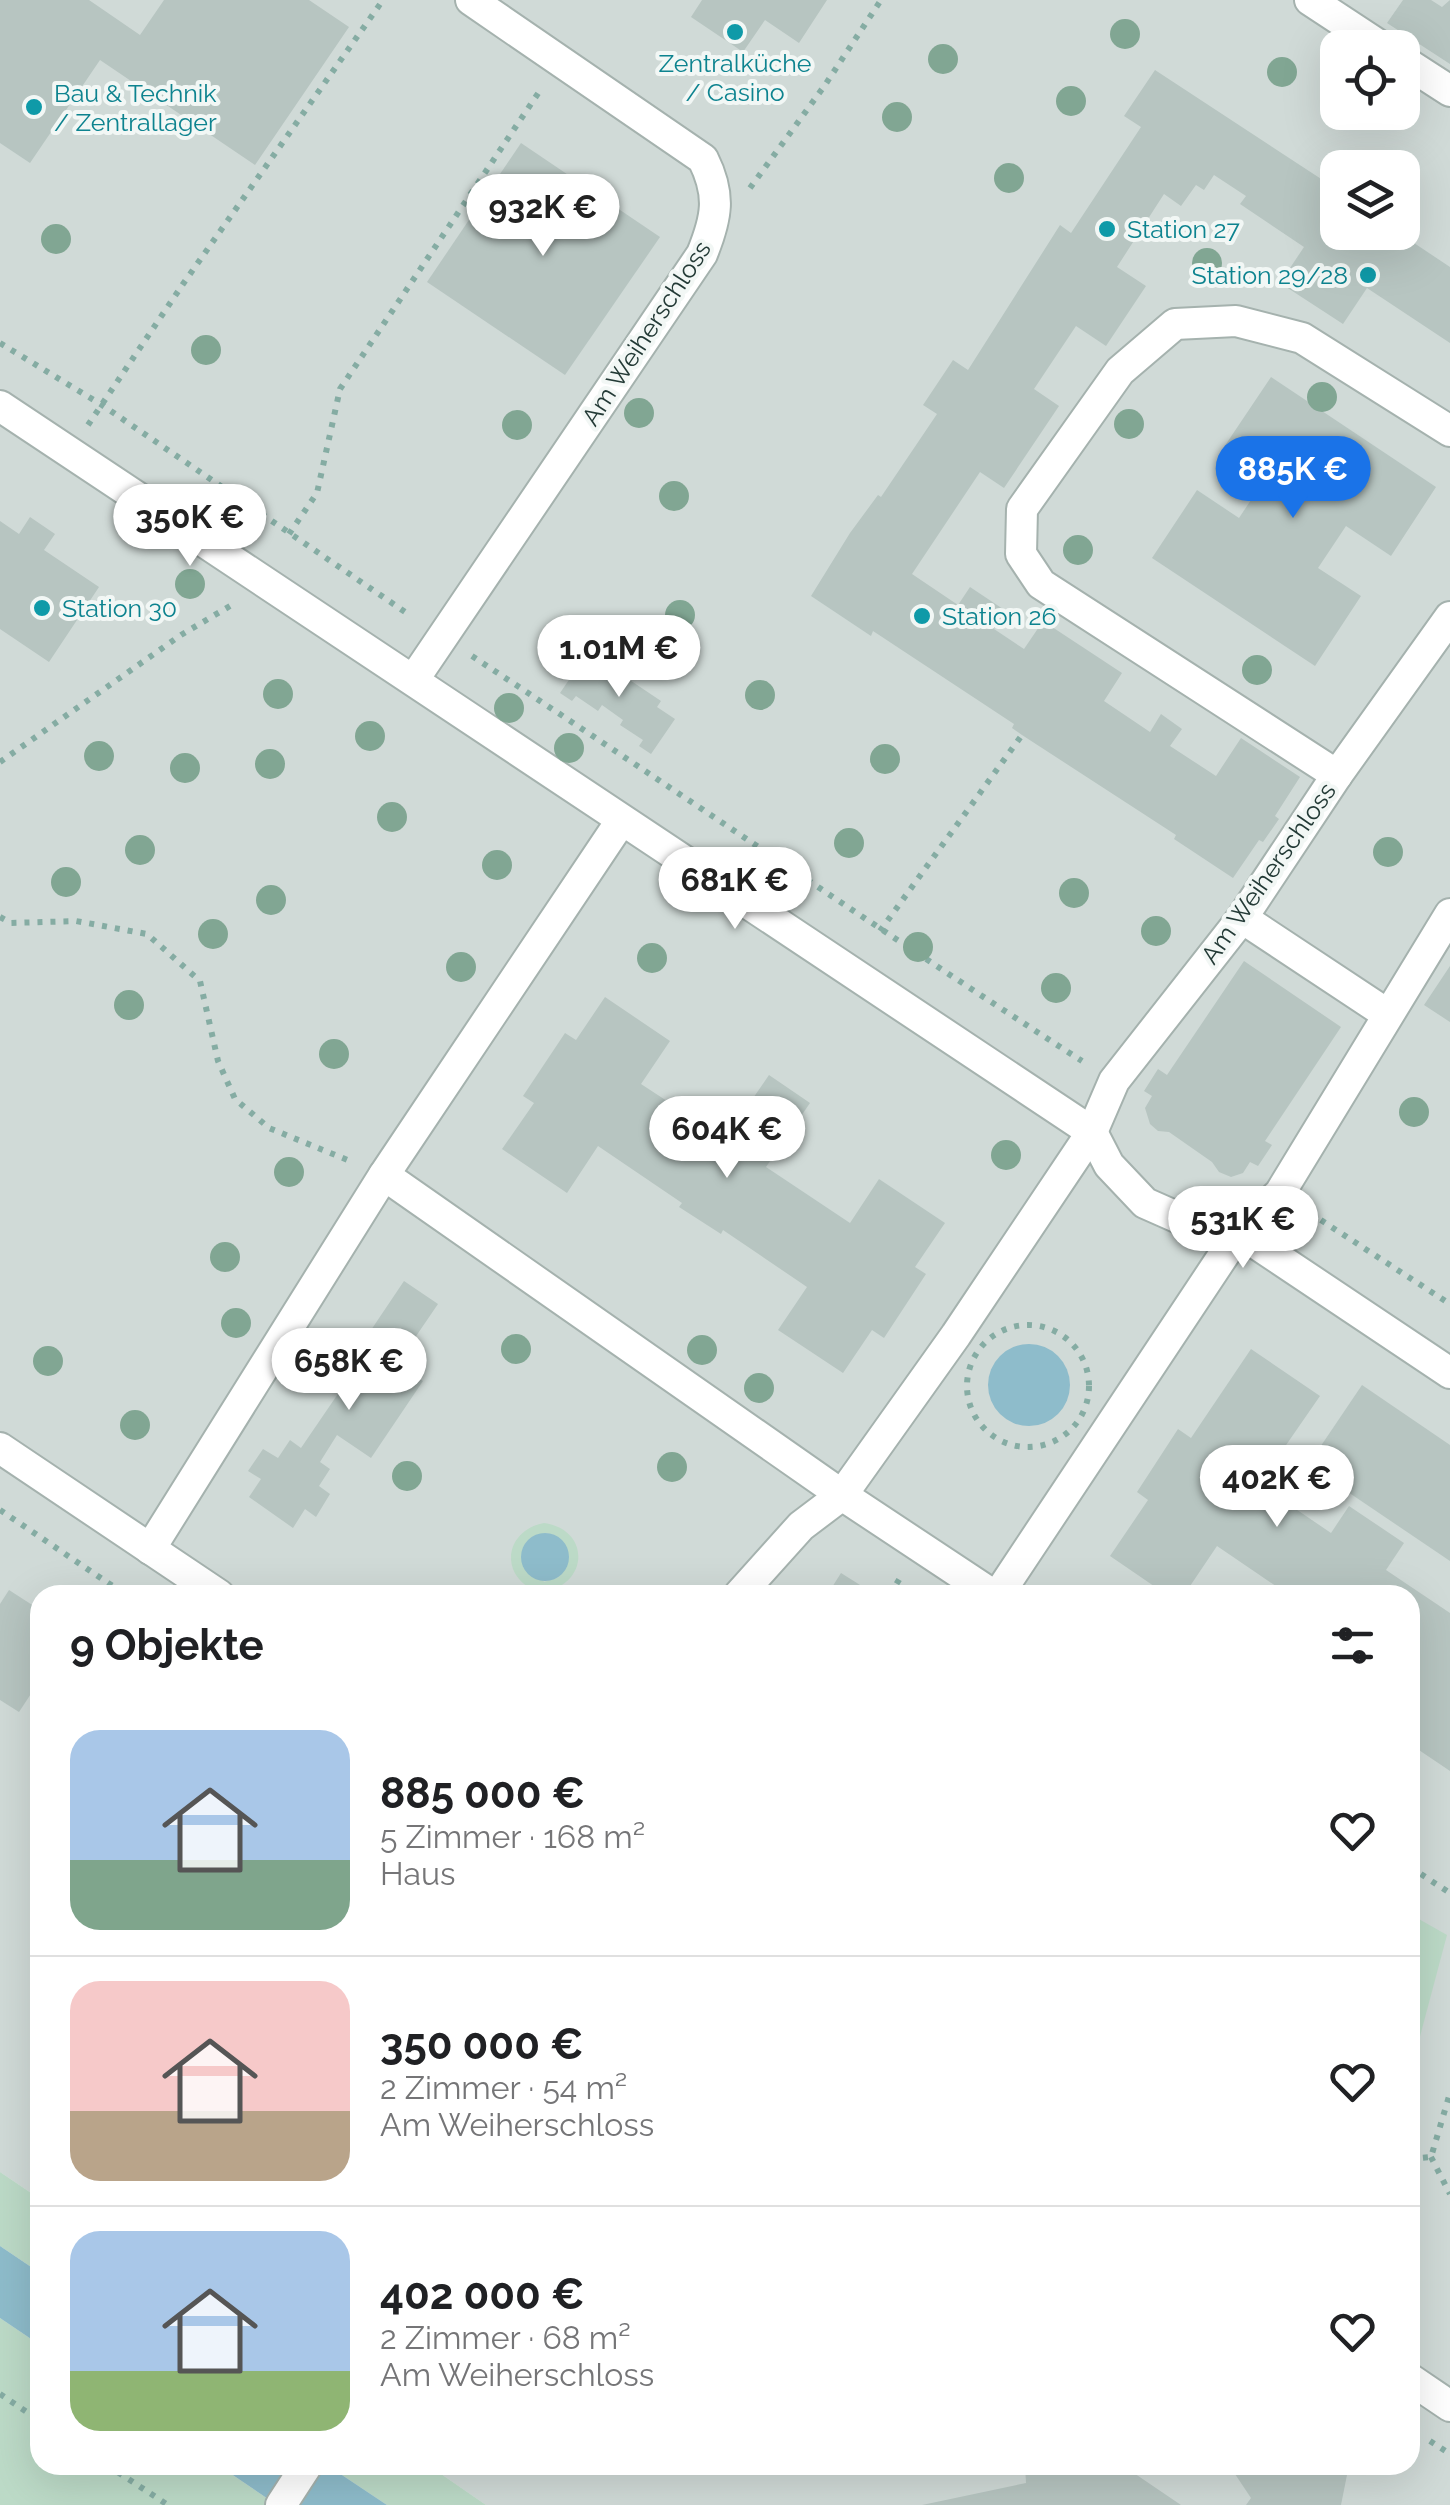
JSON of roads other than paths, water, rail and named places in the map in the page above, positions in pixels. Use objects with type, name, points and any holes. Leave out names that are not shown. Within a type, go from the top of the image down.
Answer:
[{"type":"street","points":[[1310,0],[1355,30]]},
{"type":"street","name":"Am Weiherschloss","points":[[414,679],[702,254],[716,208],[715,182],[703,159],[560,60],[459,4]]},
{"type":"street","points":[[1420,72],[1450,92]]},
{"type":"street","points":[[1337,775],[1040,584],[1021,554],[1022,509],[1120,371],[1175,324],[1236,321],[1302,338],[1450,431]]},
{"type":"street","points":[[0,406],[1092,1132],[1109,1165],[1145,1203],[1188,1222],[1239,1232],[1450,1372]]},
{"type":"street","name":"Am Weiherschloss","points":[[747,1585],[800,1526],[842,1495],[956,1336],[1092,1132],[1114,1081],[1242,918],[1337,775],[1450,617]]},
{"type":"street","points":[[150,1548],[384,1175],[621,821]]},
{"type":"street","points":[[1003,1585],[1239,1232],[1280,1193],[1450,914]]},
{"type":"street","points":[[1242,918],[1387,1014]]},
{"type":"street","points":[[384,1175],[842,1495],[981,1585]]},
{"type":"street","points":[[0,1448],[204,1585]]},
{"type":"street","points":[[1420,2386],[1450,2406]]},
{"type":"street","points":[[281,2505],[300,2475]]},
{"type":"water","points":[[1029,1344],[1058,1356],[1070,1385],[1058,1414],[1029,1426],[1000,1414],[988,1385],[1000,1356]]},
{"type":"water","points":[[545,1533],[562,1540],[569,1557],[562,1574],[545,1581],[528,1574],[521,1557],[528,1540]]},
{"type":"water","points":[[0,2246],[30,2266],[30,2338],[0,2318]]},
{"type":"water","points":[[233,2475],[342,2475],[387,2505],[277,2505]]},
{"type":"place","name":"Zentralküche / Casino","points":[[735,32]]},
{"type":"place","name":"Bau & Technik / Zentrallager","points":[[34,107]]},
{"type":"place","name":"Station 27","points":[[1107,229]]},
{"type":"place","name":"Station 29/28","points":[[1368,275]]},
{"type":"place","name":"Station 30","points":[[42,608]]},
{"type":"place","name":"Station 26","points":[[922,616]]}]
